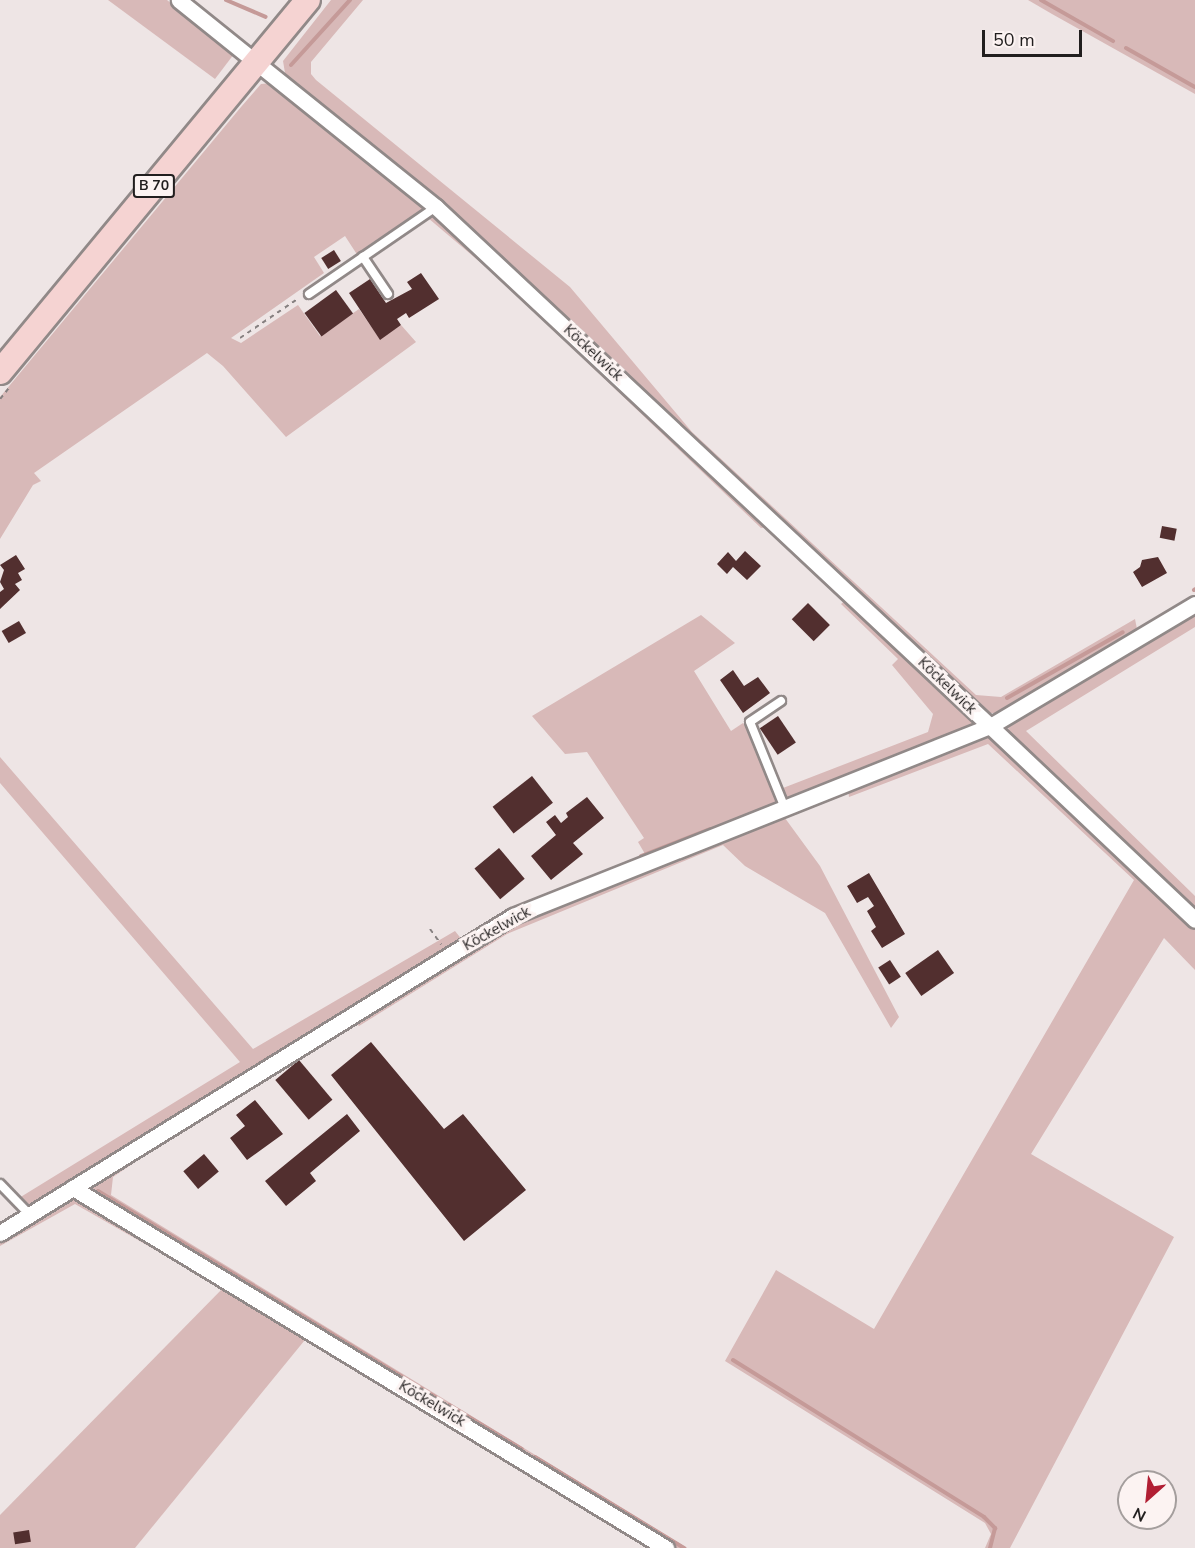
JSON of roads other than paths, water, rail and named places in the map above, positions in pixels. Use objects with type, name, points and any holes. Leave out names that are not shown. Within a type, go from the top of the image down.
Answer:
[{"type":"main road","name":"B 70","points":[[0,372],[308,0]]},
{"type":"street","name":"Köckelwick","points":[[178,0],[436,207],[1195,920]]},
{"type":"street","name":"Köckelwick","points":[[0,1233],[513,916],[990,726],[1195,604]]},
{"type":"street","name":"Köckelwick","points":[[73,1188],[666,1548]]},
{"type":"lane","points":[[309,294],[436,207]]},
{"type":"lane","points":[[363,257],[388,294]]},
{"type":"lane","points":[[781,701],[750,722],[785,808]]},
{"type":"lane","points":[[0,1184],[29,1214]]},
{"type":"waterway","points":[[226,0],[266,17]]},
{"type":"waterway","points":[[291,65],[350,0]]},
{"type":"waterway","points":[[1041,0],[1113,41]]},
{"type":"waterway","points":[[1126,48],[1195,87]]},
{"type":"waterway","points":[[1007,698],[1123,632]]},
{"type":"waterway","points":[[641,856],[710,829]]},
{"type":"waterway","points":[[259,1064],[274,1055]]},
{"type":"waterway","points":[[98,1191],[439,1399]]},
{"type":"waterway","points":[[733,1360],[984,1517],[995,1528],[990,1548]]},
{"type":"waterway","points":[[449,1405],[522,1449]]},
{"type":"waterway","points":[[535,1457],[684,1548]]}]
